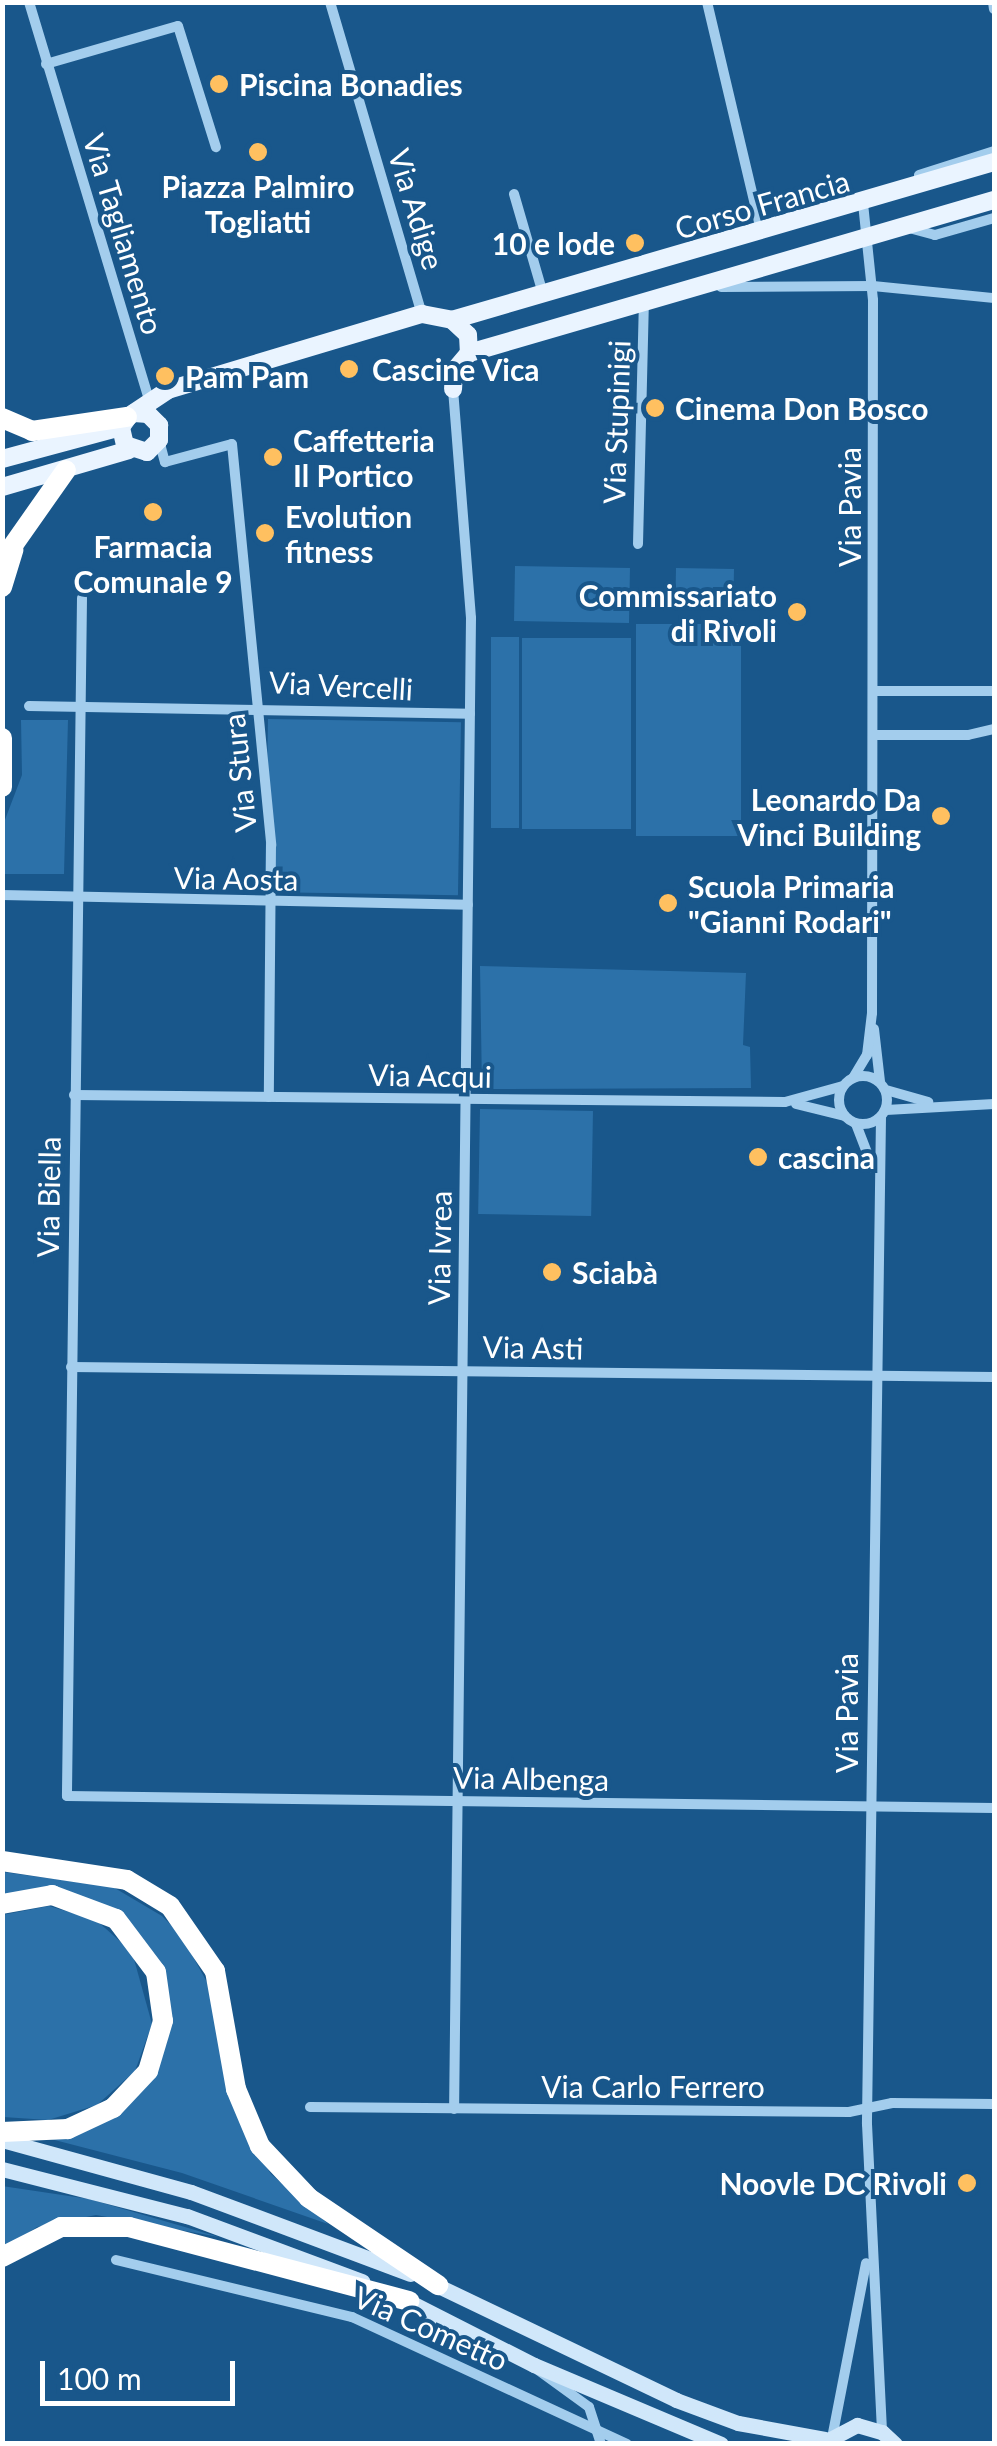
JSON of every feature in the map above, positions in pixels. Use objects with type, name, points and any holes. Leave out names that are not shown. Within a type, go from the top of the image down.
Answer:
[{"type":"highway","points":[[2,418],[32,431],[137,416]]},
{"type":"highway","points":[[2,561],[66,470]]},
{"type":"highway","points":[[2,587],[15,543]]},
{"type":"highway","points":[[2,738],[2,788]]},
{"type":"highway","points":[[2,1860],[127,1880],[170,1906],[216,1971],[236,2089],[260,2146],[309,2198],[438,2285]]},
{"type":"highway","points":[[2,1904],[52,1895],[116,1919],[156,1972],[164,2021],[148,2071],[114,2108],[68,2128],[2,2132]]},
{"type":"highway","points":[[2,2257],[61,2227],[129,2228],[409,2301]]},
{"type":"main road","name":"Corso Francia","points":[[452,320],[760,227],[863,204],[994,162]]},
{"type":"main road","name":"Corso Francia","points":[[470,353],[685,289],[773,274],[871,236],[994,200]]},
{"type":"main road","points":[[2,459],[137,416],[168,390],[422,314],[452,320],[468,335],[470,353],[454,371],[453,389]]},
{"type":"main road","points":[[2,486],[130,450],[147,452],[159,440],[137,416]]},
{"type":"main road","points":[[130,450],[137,416]]},
{"type":"main road","points":[[2,2140],[191,2192],[438,2285],[676,2400],[738,2424],[826,2438],[857,2425],[882,2432],[895,2444]]},
{"type":"main road","points":[[2,2169],[187,2216],[409,2301],[534,2365],[720,2444]]},
{"type":"street","name":"Via Tagliamento","points":[[29,2],[137,416]]},
{"type":"street","name":"Via Adige","points":[[330,2],[422,314]]},
{"type":"street","points":[[707,2],[760,227]]},
{"type":"street","points":[[46,64],[178,26],[216,147]]},
{"type":"street","name":"Corso Francia","points":[[760,227],[994,150]]},
{"type":"street","points":[[514,194],[543,295]]},
{"type":"street","name":"Via Pavia","points":[[852,1078],[867,1056],[872,1013],[873,286],[871,236],[863,204]]},
{"type":"street","name":"Corso Francia","points":[[903,227],[935,234],[994,218]]},
{"type":"street","points":[[773,274],[994,298]]},
{"type":"street","name":"Via Stupinigi","points":[[638,544],[644,302]]},
{"type":"street","name":"Via Ivrea","points":[[453,389],[472,618],[454,2109]]},
{"type":"street","name":"Via Stura","points":[[159,440],[165,462],[232,444],[271,904],[269,1098]]},
{"type":"street","name":"Via Biella","points":[[68,1796],[82,598]]},
{"type":"street","points":[[874,690],[994,691]]},
{"type":"street","name":"Via Vercelli","points":[[29,706],[257,706],[282,713],[470,714]]},
{"type":"street","points":[[874,735],[968,735],[994,729]]},
{"type":"street","name":"Via Aosta","points":[[2,895],[271,904],[468,904]]},
{"type":"street","name":"Via Pavia","points":[[872,1013],[883,1086]]},
{"type":"street","points":[[934,1104],[852,1078],[843,1086],[839,1102],[850,1120],[934,1104],[994,1104]]},
{"type":"street","name":"Via Acqui","points":[[785,1102],[843,1086]]},
{"type":"street","points":[[883,1086],[883,1113]]},
{"type":"street","name":"Via Acqui","points":[[74,1096],[785,1102],[850,1120]]},
{"type":"street","name":"Via Pavia","points":[[882,2432],[868,2247],[868,2108],[875,1179],[883,1113]]},
{"type":"street","name":"Via Pavia","points":[[850,1120],[865,1136],[875,1179]]},
{"type":"street","name":"Via Asti","points":[[71,1367],[994,1377]]},
{"type":"street","name":"Via Albenga","points":[[68,1796],[994,1808]]},
{"type":"street","name":"Via Carlo Ferrero","points":[[310,2107],[868,2108],[994,2104]]},
{"type":"street","name":"Via Pavia","points":[[826,2438],[868,2247]]},
{"type":"street","name":"Via Cometto","points":[[116,2260],[352,2317],[601,2438],[627,2444]]},
{"type":"street","name":"Via Cometto","points":[[534,2365],[553,2386],[588,2407],[601,2438]]},
{"type":"shaded area","points":[[515,566],[630,568],[629,623],[514,621]]},
{"type":"shaded area","points":[[676,568],[734,569],[734,596],[676,595]]},
{"type":"shaded area","points":[[636,624],[741,624],[741,836],[636,836]]},
{"type":"shaded area","points":[[491,637],[519,637],[519,828],[491,828]]},
{"type":"shaded area","points":[[522,638],[631,638],[631,829],[522,829]]},
{"type":"shaded area","points":[[268,719],[461,722],[458,895],[265,892]]},
{"type":"shaded area","points":[[21,720],[68,720],[64,874],[3,874],[3,825],[22,775]]},
{"type":"shaded area","points":[[480,966],[746,973],[743,1045],[750,1047],[751,1088],[482,1089]]},
{"type":"shaded area","points":[[480,1109],[593,1111],[591,1216],[478,1214]]},
{"type":"shaded area","points":[[3,1872],[113,1887],[162,1916],[181,1935],[208,1984],[229,2095],[248,2139],[271,2174],[328,2224],[182,2173],[43,2137],[153,2073],[167,2043],[170,2009],[155,1954],[116,1911],[59,1889],[3,1897]]},
{"type":"shaded area","points":[[49,1906],[96,1920],[132,1952],[152,2024],[135,2071],[97,2105],[48,2120],[3,2117],[2,1915]]},
{"type":"shaded area","points":[[2,2186],[89,2199],[219,2237],[96,2215],[37,2227],[3,2249]]},
{"type":"place","name":"Piscina Bonadies","points":[[219,84]]},
{"type":"place","name":"Piazza Palmiro Togliatti","points":[[258,152]]},
{"type":"place","name":"10 e lode","points":[[635,243]]},
{"type":"place","name":"Cascine Vica","points":[[349,369]]},
{"type":"place","name":"Pam Pam","points":[[165,376]]},
{"type":"place","name":"Cinema Don Bosco","points":[[655,408]]},
{"type":"place","name":"Caffetteria Il Portico","points":[[273,457]]},
{"type":"place","name":"Farmacia Comunale 9","points":[[153,512]]},
{"type":"place","name":"Evolution fitness","points":[[265,533]]},
{"type":"place","name":"Commissariato di Rivoli","points":[[797,612]]},
{"type":"place","name":"Leonardo Da Vinci Building","points":[[941,816]]},
{"type":"place","name":"Scuola Primaria \"Gianni Rodari\"","points":[[668,903]]},
{"type":"place","name":"cascina","points":[[758,1157]]},
{"type":"place","name":"Sciabà","points":[[552,1272]]},
{"type":"place","name":"Noovle DC Rivoli","points":[[967,2183]]}]
